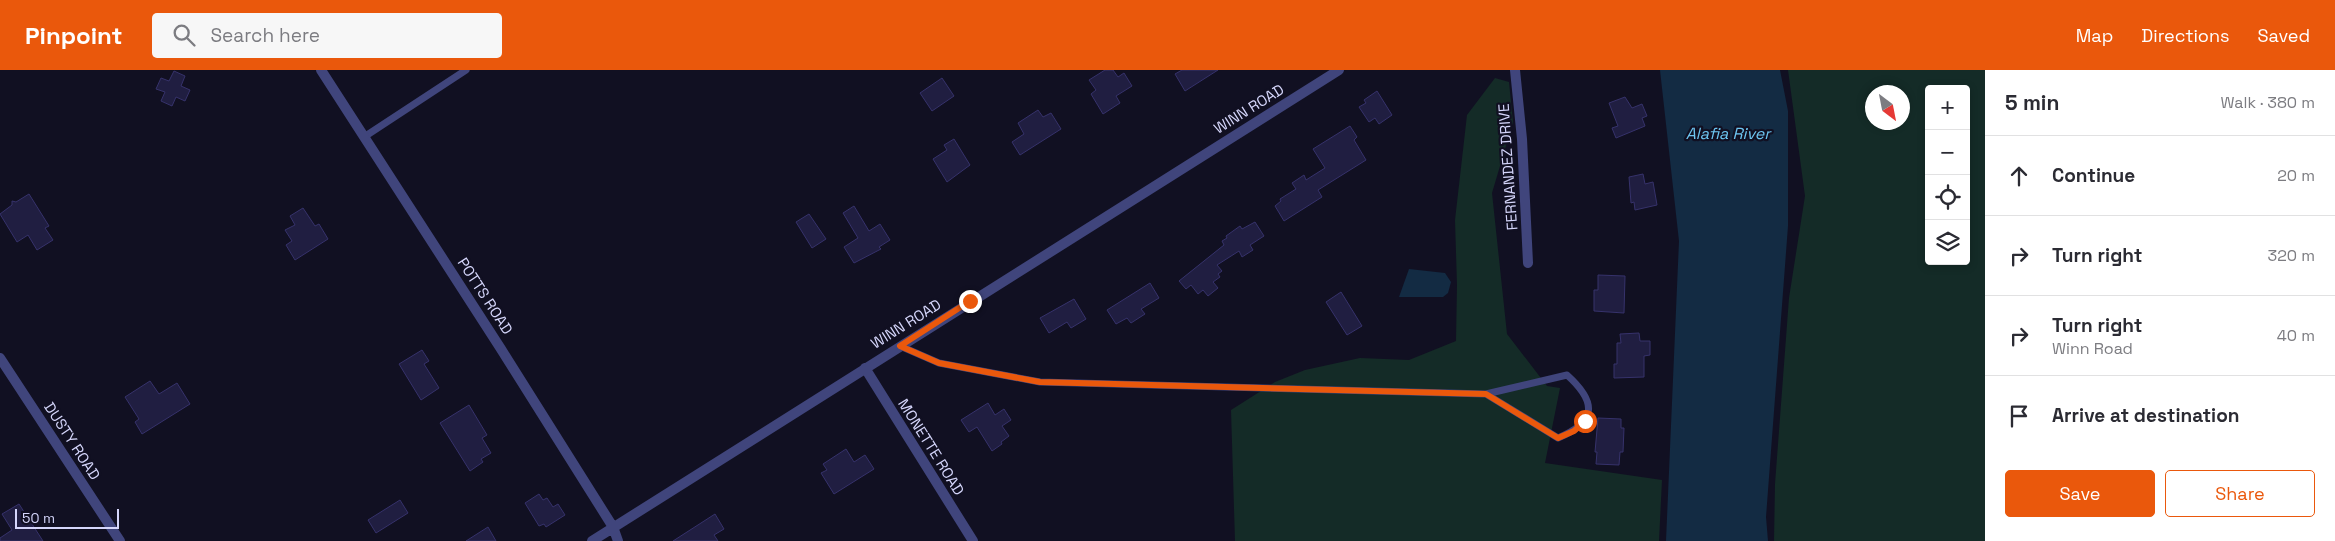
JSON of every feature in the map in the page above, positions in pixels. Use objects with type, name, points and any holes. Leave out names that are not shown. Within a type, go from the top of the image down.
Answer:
[{"type":"street","name":"POTTS ROAD","points":[[321,70],[502,349],[613,527],[618,541]]},
{"type":"street","name":"WINN ROAD","points":[[592,541],[1339,70]]},
{"type":"street","name":"FERNANDEZ DRIVE","points":[[1515,70],[1522,139],[1528,263]]},
{"type":"street","name":"DUSTY ROAD","points":[[0,358],[120,541]]},
{"type":"street","name":"MONETTE ROAD","points":[[865,368],[972,541]]},
{"type":"lane","points":[[364,137],[466,70]]},
{"type":"lane","points":[[900,346],[939,363],[1040,382],[1486,394],[1567,375],[1583,394],[1589,406],[1589,413],[1585,421],[1574,431],[1558,438],[1486,394]]},
{"type":"green space","points":[[1788,70],[1985,70],[1985,541],[1774,541],[1775,484],[1789,298],[1805,196]]},
{"type":"green space","points":[[1495,78],[1509,82],[1513,122],[1492,193],[1507,334],[1547,386],[1560,388],[1545,463],[1662,480],[1659,541],[1235,541],[1231,410],[1275,382],[1305,370],[1360,358],[1409,360],[1456,341],[1455,220],[1467,115]]},
{"type":"water","name":"Alafia River","points":[[1660,70],[1780,70],[1788,111],[1788,226],[1766,517],[1768,541],[1666,541],[1679,241]]},
{"type":"water","points":[[1409,269],[1445,273],[1451,282],[1448,293],[1443,297],[1399,297]]},
{"type":"building","points":[[1105,70],[1113,70],[1118,77],[1124,73],[1132,86],[1116,96],[1120,103],[1103,114],[1091,94],[1096,90],[1089,80]]},
{"type":"building","points":[[1182,70],[1218,70],[1185,91],[1175,74]]},
{"type":"building","points":[[174,71],[185,76],[181,86],[190,90],[185,101],[176,97],[172,106],[161,101],[165,92],[156,89],[161,78],[169,81]]},
{"type":"building","points":[[942,78],[954,96],[932,111],[920,93]]},
{"type":"building","points":[[1377,91],[1392,115],[1379,124],[1375,118],[1369,122],[1359,107],[1366,103],[1364,100]]},
{"type":"building","points":[[1625,97],[1632,108],[1642,104],[1647,116],[1642,118],[1645,126],[1616,138],[1612,128],[1618,126],[1609,103]]},
{"type":"building","points":[[1038,110],[1043,117],[1051,113],[1061,129],[1020,155],[1012,142],[1024,134],[1018,123]]},
{"type":"building","points":[[1350,126],[1357,137],[1354,140],[1366,160],[1318,190],[1322,197],[1284,221],[1275,206],[1281,201],[1280,199],[1296,189],[1292,183],[1304,175],[1306,180],[1325,168],[1313,149]]},
{"type":"building","points":[[954,139],[970,165],[947,182],[933,159],[947,150],[944,145]]},
{"type":"building","points":[[1643,174],[1645,184],[1653,182],[1657,205],[1635,210],[1634,202],[1631,203],[1629,177]]},
{"type":"building","points":[[29,194],[49,226],[45,228],[53,240],[37,250],[28,235],[17,242],[0,214],[12,205],[12,201],[16,202]]},
{"type":"building","points":[[854,206],[869,231],[880,224],[890,240],[879,247],[881,249],[854,263],[844,247],[858,238],[843,213]]},
{"type":"building","points":[[303,208],[315,226],[319,224],[328,239],[295,260],[286,245],[292,241],[285,230],[295,225],[290,216]]},
{"type":"building","points":[[809,214],[826,239],[812,248],[796,222]]},
{"type":"building","points":[[1255,222],[1264,236],[1250,245],[1253,250],[1242,257],[1239,251],[1217,265],[1222,271],[1218,274],[1220,277],[1213,282],[1218,288],[1208,296],[1203,290],[1198,294],[1191,285],[1186,289],[1179,281],[1224,245],[1222,241],[1227,238],[1226,236],[1240,226],[1242,229]]},
{"type":"building","points":[[1598,275],[1625,276],[1624,313],[1594,311],[1594,290],[1598,290]]},
{"type":"building","points":[[1150,283],[1159,298],[1141,309],[1145,314],[1131,323],[1127,318],[1116,324],[1107,310]]},
{"type":"building","points":[[1341,292],[1362,326],[1347,335],[1326,302]]},
{"type":"building","points":[[1074,299],[1086,319],[1071,328],[1067,322],[1049,333],[1040,318]]},
{"type":"building","points":[[1639,333],[1640,341],[1650,341],[1650,355],[1644,356],[1644,377],[1614,378],[1614,364],[1617,364],[1617,343],[1621,343],[1620,334]]},
{"type":"building","points":[[422,350],[429,361],[424,364],[439,388],[421,400],[399,364]]},
{"type":"building","points":[[150,381],[159,394],[177,383],[190,404],[142,434],[135,422],[139,419],[125,397]]},
{"type":"building","points":[[988,403],[995,415],[1004,409],[1011,420],[1002,426],[1009,436],[992,451],[977,427],[969,432],[961,420]]},
{"type":"building","points":[[469,405],[487,435],[482,438],[491,453],[481,459],[483,462],[470,471],[440,423]]},
{"type":"building","points":[[1598,418],[1621,419],[1621,428],[1624,428],[1623,452],[1620,452],[1619,465],[1596,464],[1597,452],[1595,452]]},
{"type":"building","points":[[846,449],[854,462],[865,455],[874,469],[834,494],[821,473],[827,470],[823,464]]},
{"type":"building","points":[[539,494],[543,500],[547,498],[553,507],[558,504],[565,515],[546,527],[544,524],[539,526],[525,503]]},
{"type":"building","points":[[400,500],[408,513],[376,533],[368,520]]},
{"type":"building","points":[[19,504],[43,541],[0,541],[0,538],[12,530],[2,514]]},
{"type":"building","points":[[715,514],[724,529],[714,535],[718,541],[673,541]]},
{"type":"building","points":[[488,527],[496,541],[466,541]]},
{"type":"route","points":[[970,301],[900,346],[939,363],[1040,382],[1486,394],[1558,438],[1574,431],[1585,421]]}]
